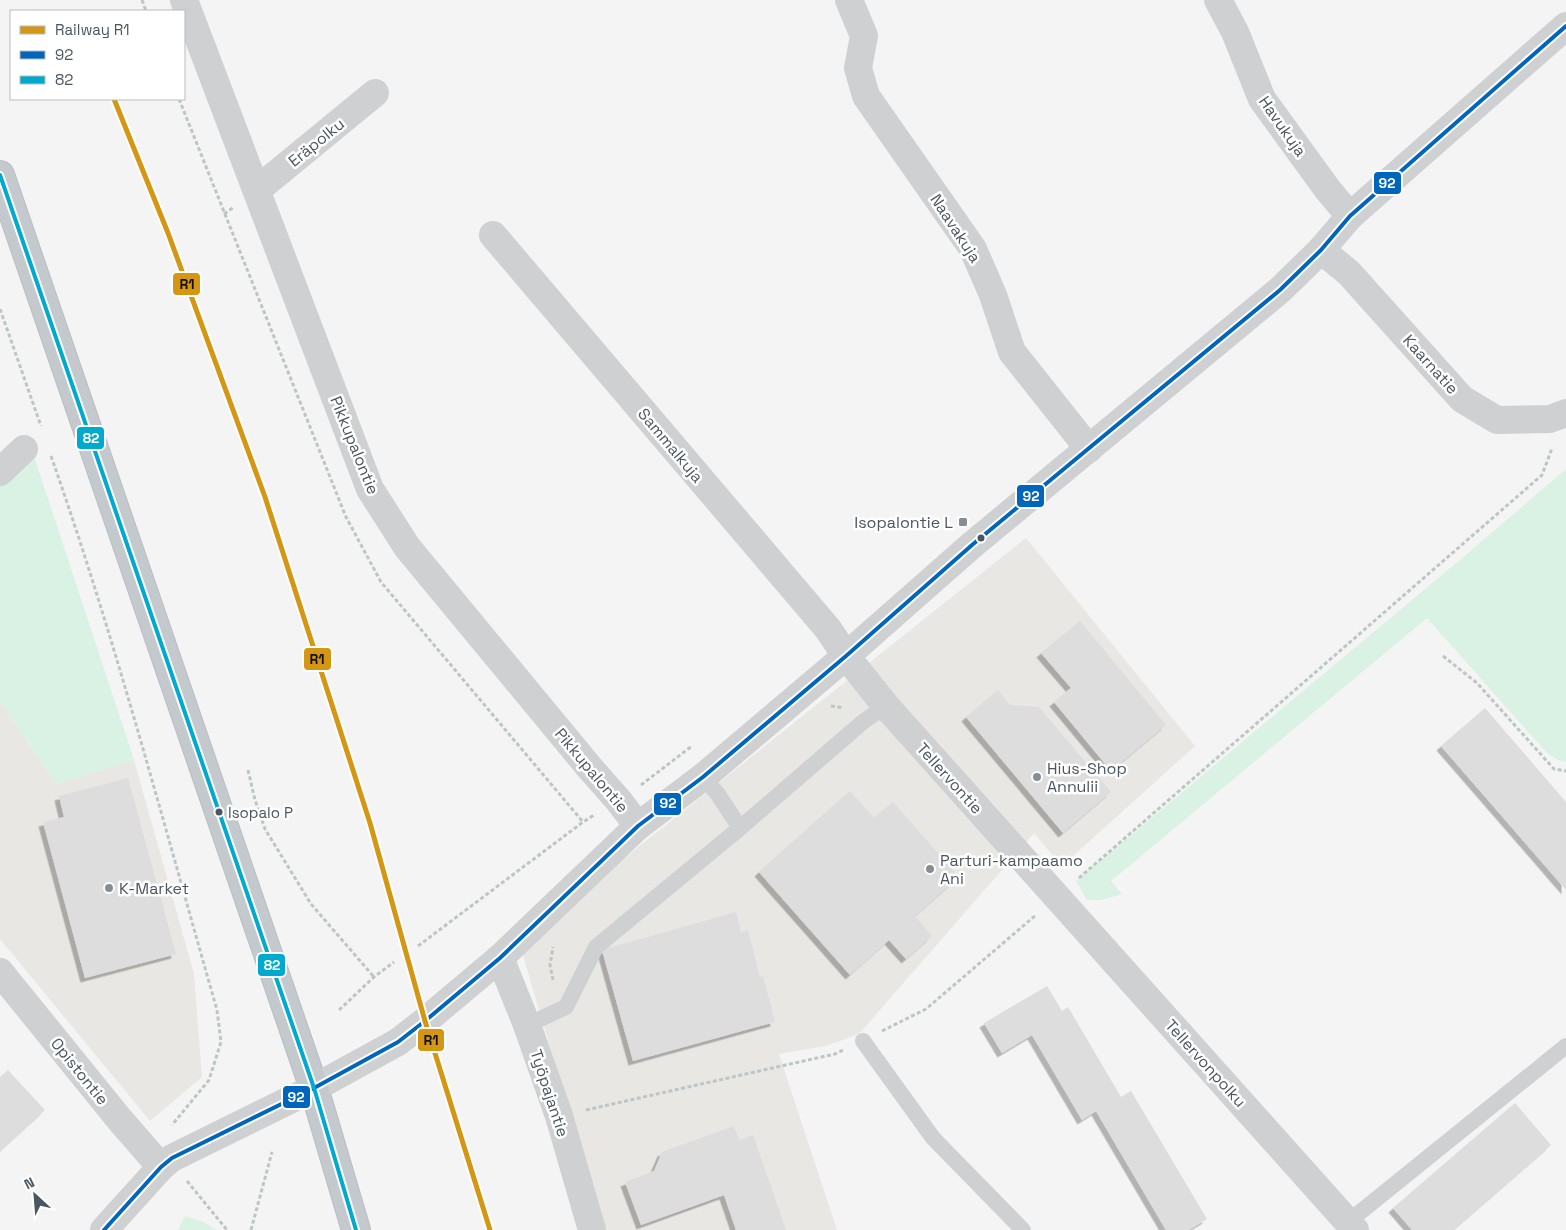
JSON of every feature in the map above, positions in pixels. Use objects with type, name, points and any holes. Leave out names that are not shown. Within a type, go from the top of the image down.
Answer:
[{"type":"highway","points":[[0,175],[314,1088],[356,1230]]},
{"type":"street","name":"Pikkupalontie","points":[[184,0],[370,489],[406,547],[638,826]]},
{"type":"street","name":"Naavakuja","points":[[849,0],[864,36],[858,68],[866,96],[973,249],[993,295],[1012,352],[1089,449]]},
{"type":"street","name":"Havukuja","points":[[1218,0],[1235,32],[1262,99],[1328,190],[1350,216]]},
{"type":"street","points":[[104,1230],[167,1162],[314,1088],[398,1042],[425,1021],[500,958],[638,826],[702,777],[846,656],[972,545],[1280,290],[1321,250],[1350,216],[1566,26]]},
{"type":"street","name":"Eräpolku","points":[[257,190],[376,93]]},
{"type":"street","name":"Sammalkuja","points":[[493,235],[828,629],[846,656]]},
{"type":"street","name":"Kaarnatie","points":[[1321,250],[1349,273],[1462,399],[1497,420],[1558,416]]},
{"type":"street","points":[[0,472],[39,446]]},
{"type":"street","name":"Tellervontie","points":[[846,656],[886,706],[1058,896]]},
{"type":"street","name":"Tellervonpolku","points":[[1058,896],[1352,1226]]},
{"type":"street","name":"Työpajantie","points":[[500,958],[527,1024],[559,1116],[592,1230]]},
{"type":"street","name":"Opistontie","points":[[0,972],[120,1120],[167,1162]]},
{"type":"lane","points":[[527,1024],[566,1007],[596,947],[740,828],[864,721],[886,706]]},
{"type":"lane","points":[[702,777],[717,793],[740,828]]},
{"type":"lane","points":[[863,1041],[933,1138],[1023,1230]]},
{"type":"lane","points":[[1352,1226],[1566,1046]]},
{"type":"path","points":[[0,309],[39,446],[79,536],[146,760],[217,1010],[221,1042],[209,1080],[171,1127],[167,1144],[167,1162],[227,1230]]},
{"type":"path","points":[[559,1116],[835,1054],[926,1009],[1542,475],[1551,451],[1558,416]]},
{"type":"path","points":[[1443,656],[1478,683],[1554,769],[1566,771]]},
{"type":"path","points":[[248,770],[255,800],[265,828],[306,896],[374,977]]},
{"type":"path","points":[[418,946],[583,822],[619,801]]},
{"type":"path","points":[[340,1010],[374,977],[394,962]]},
{"type":"path","points":[[251,1230],[272,1152]]},
{"type":"shaded area","points":[[1026,538],[1195,746],[1062,866],[1034,833],[859,1034],[826,1046],[779,1054],[837,1230],[604,1230],[519,942]]},
{"type":"shaded area","points":[[0,702],[56,784],[134,760],[194,974],[202,1077],[150,1121],[0,939]]},
{"type":"green space","points":[[34,456],[134,760],[56,784],[0,702],[0,486]]},
{"type":"green space","points":[[1566,469],[1566,762],[1558,760],[1547,753],[1427,618],[1111,881],[1122,894],[1102,900],[1087,900],[1076,881]]},
{"type":"green space","points":[[185,1216],[204,1222],[216,1230],[178,1230]]},
{"type":"building","points":[[1080,621],[1166,725],[1111,771],[1054,702],[1071,688],[1041,653]]},
{"type":"building","points":[[998,690],[1010,705],[1039,707],[1111,792],[1063,833],[966,717]]},
{"type":"building","points":[[1485,708],[1566,802],[1566,890],[1441,746]]},
{"type":"building","name":"K-Market","points":[[128,778],[176,954],[85,978],[43,822],[64,817],[59,796]]},
{"type":"building","points":[[850,791],[874,818],[893,802],[959,877],[915,916],[932,936],[906,959],[889,940],[850,975],[759,872]]},
{"type":"building","points":[[736,912],[741,932],[748,930],[760,977],[763,976],[775,1022],[633,1061],[602,950]]},
{"type":"building","points":[[1047,986],[1062,1011],[1068,1007],[1121,1097],[1131,1091],[1207,1219],[1189,1230],[1166,1230],[1096,1111],[1082,1120],[1032,1035],[1002,1053],[984,1023]]},
{"type":"building","points":[[8,1070],[45,1110],[0,1151],[0,1077]]},
{"type":"building","points":[[1515,1103],[1551,1145],[1453,1230],[1412,1230],[1393,1208]]},
{"type":"building","points":[[734,1126],[739,1140],[753,1135],[786,1230],[736,1230],[724,1195],[641,1225],[625,1182],[654,1171],[662,1152]]},
{"type":"rail line","name":"R1","points":[[114,100],[168,233],[265,497],[370,823],[425,1021],[490,1230]]},
{"type":"transit line","name":"92","points":[[104,1230],[161,1167],[172,1158],[314,1088],[398,1042],[425,1021],[500,958],[638,826],[703,777],[846,656],[972,545],[1280,290],[1321,250],[1350,216],[1566,26]]},
{"type":"transit line","name":"82","points":[[0,175],[314,1088],[356,1230]]},
{"type":"place","name":"Isopalontie L","points":[[963,522]]},
{"type":"place","name":"Hius-Shop Annulii","points":[[1037,777]]},
{"type":"place","name":"Isopalo P","points":[[219,812]]},
{"type":"place","name":"Parturi-kampaamo Ani","points":[[930,869]]},
{"type":"place","name":"K-Market","points":[[109,888]]}]
